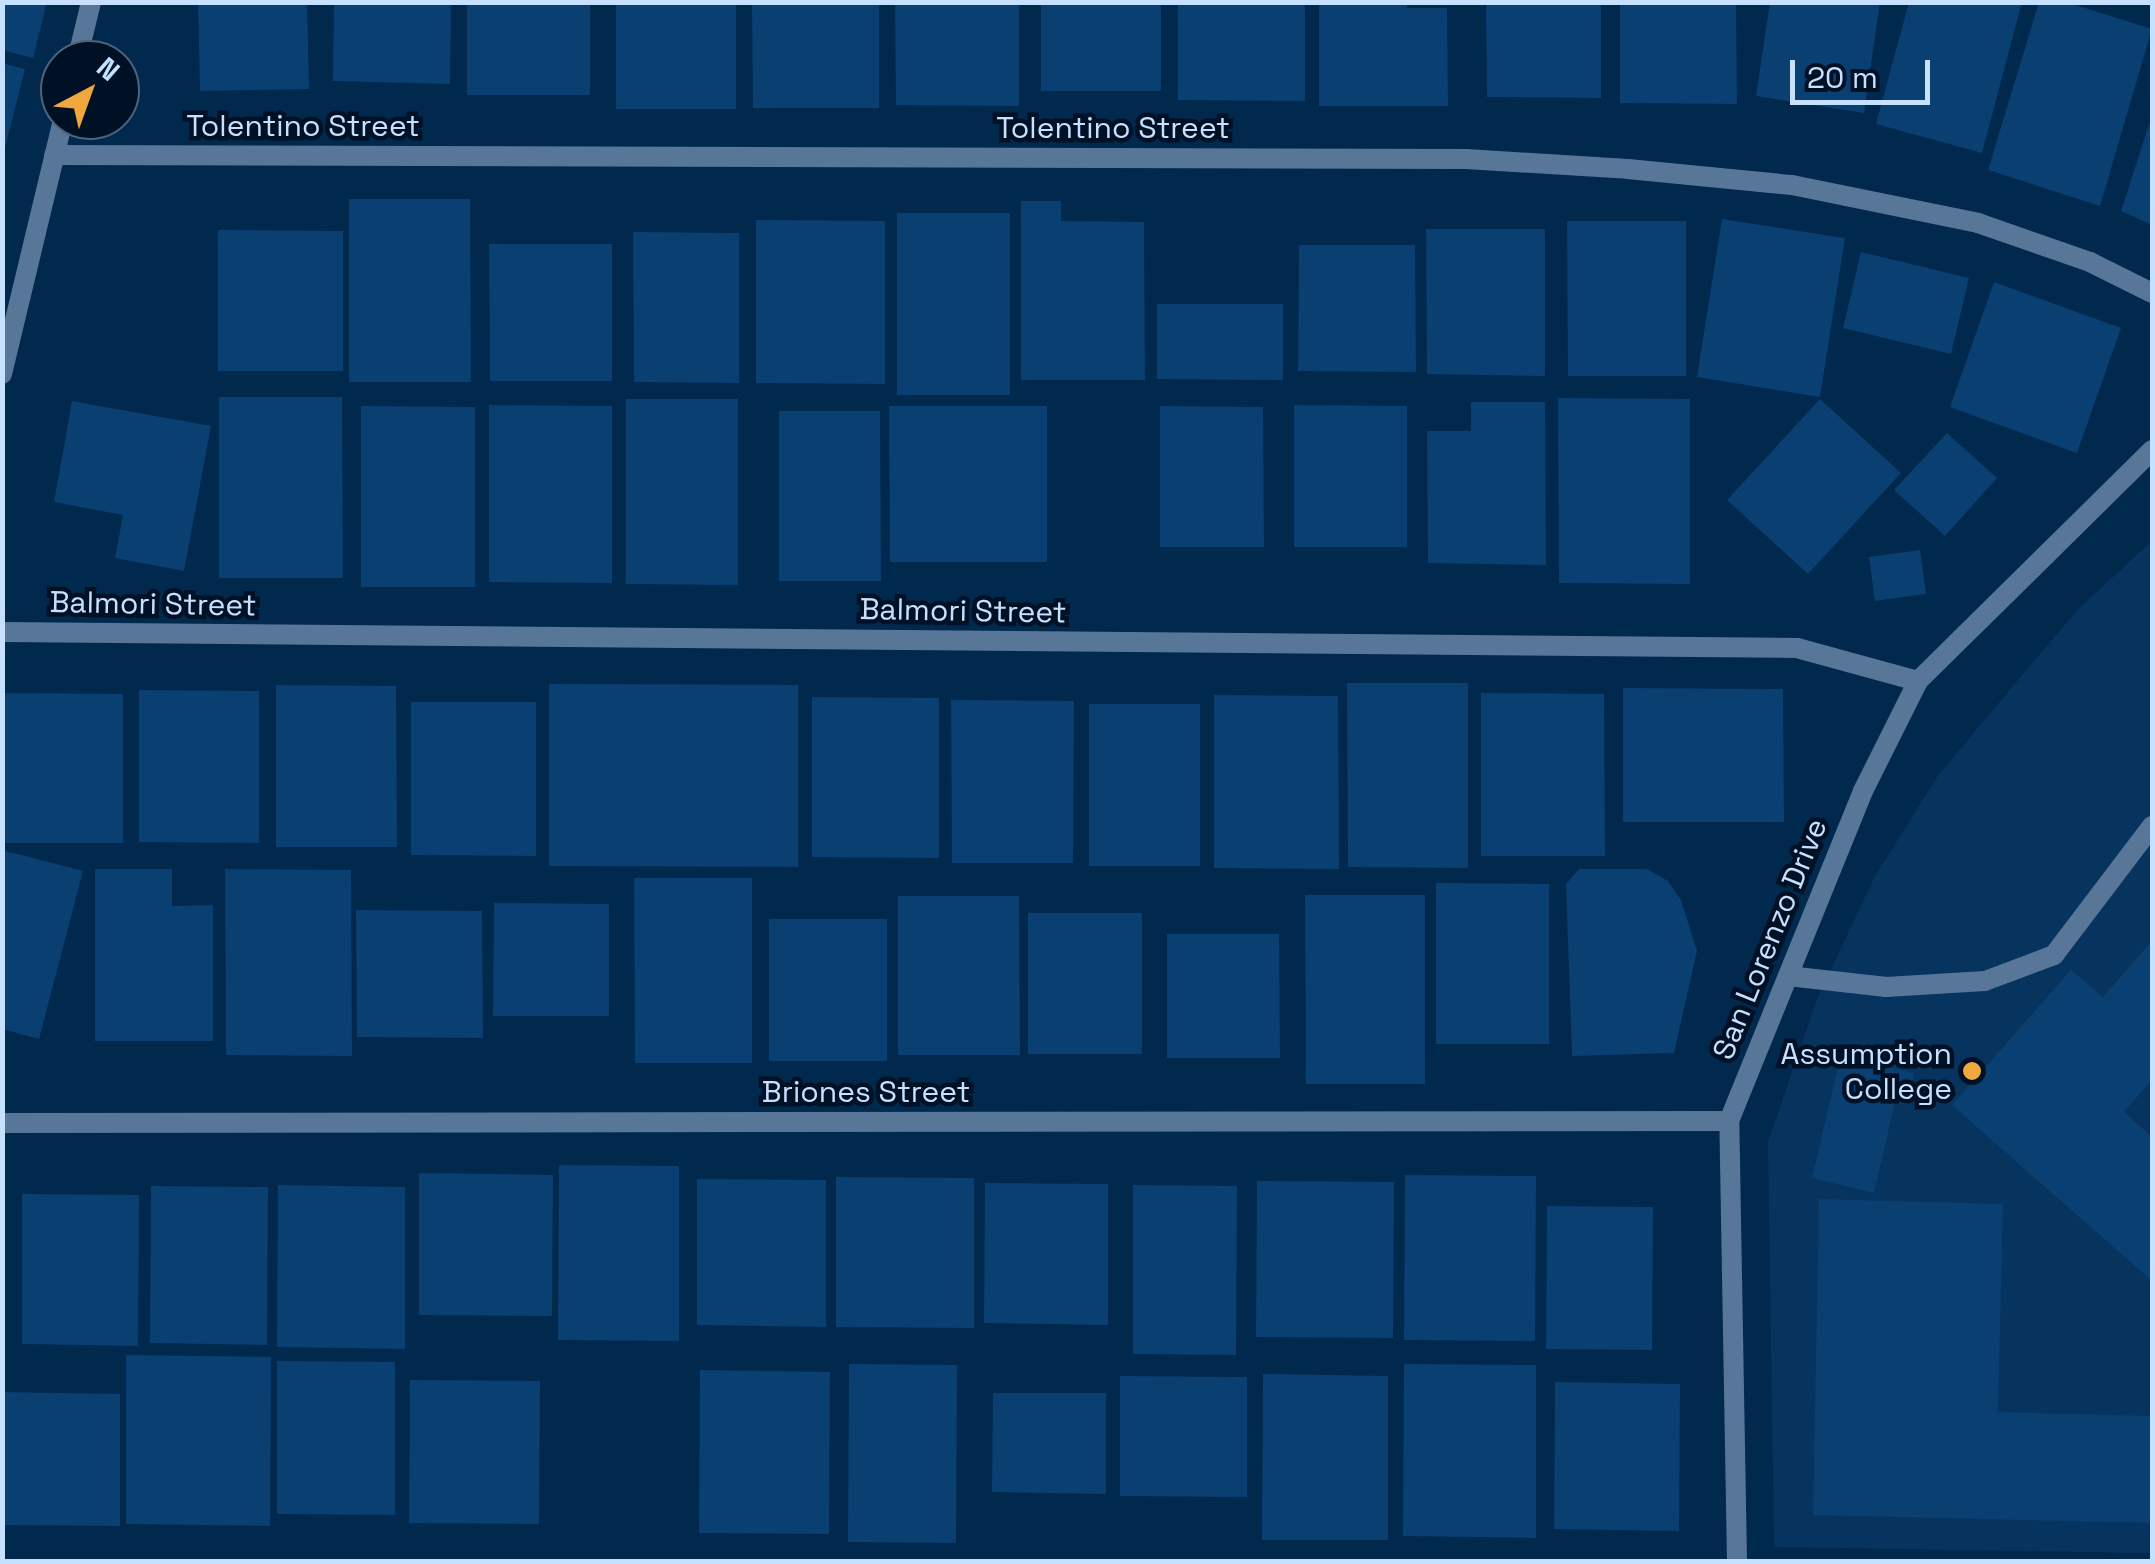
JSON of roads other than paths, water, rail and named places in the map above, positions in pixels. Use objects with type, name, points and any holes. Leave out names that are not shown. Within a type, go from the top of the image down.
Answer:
[{"type":"street","points":[[83,40],[92,2]]},
{"type":"street","points":[[2,374],[58,140]]},
{"type":"street","name":"Tolentino Street","points":[[54,155],[1446,158],[1610,168],[1792,184],[1978,223],[2090,262],[2152,293]]},
{"type":"street","name":"San Lorenzo Drive","points":[[1737,1562],[1729,1122],[1863,791],[1918,680],[2152,450]]},
{"type":"street","name":"Balmori Street","points":[[2,632],[1798,648],[1918,680]]},
{"type":"street","points":[[1788,976],[1886,987],[1985,980],[2054,954],[2152,826]]},
{"type":"street","name":"Briones Street","points":[[2,1123],[1729,1122]]},
{"type":"place","name":"Assumption College","points":[[1972,1071]]}]
